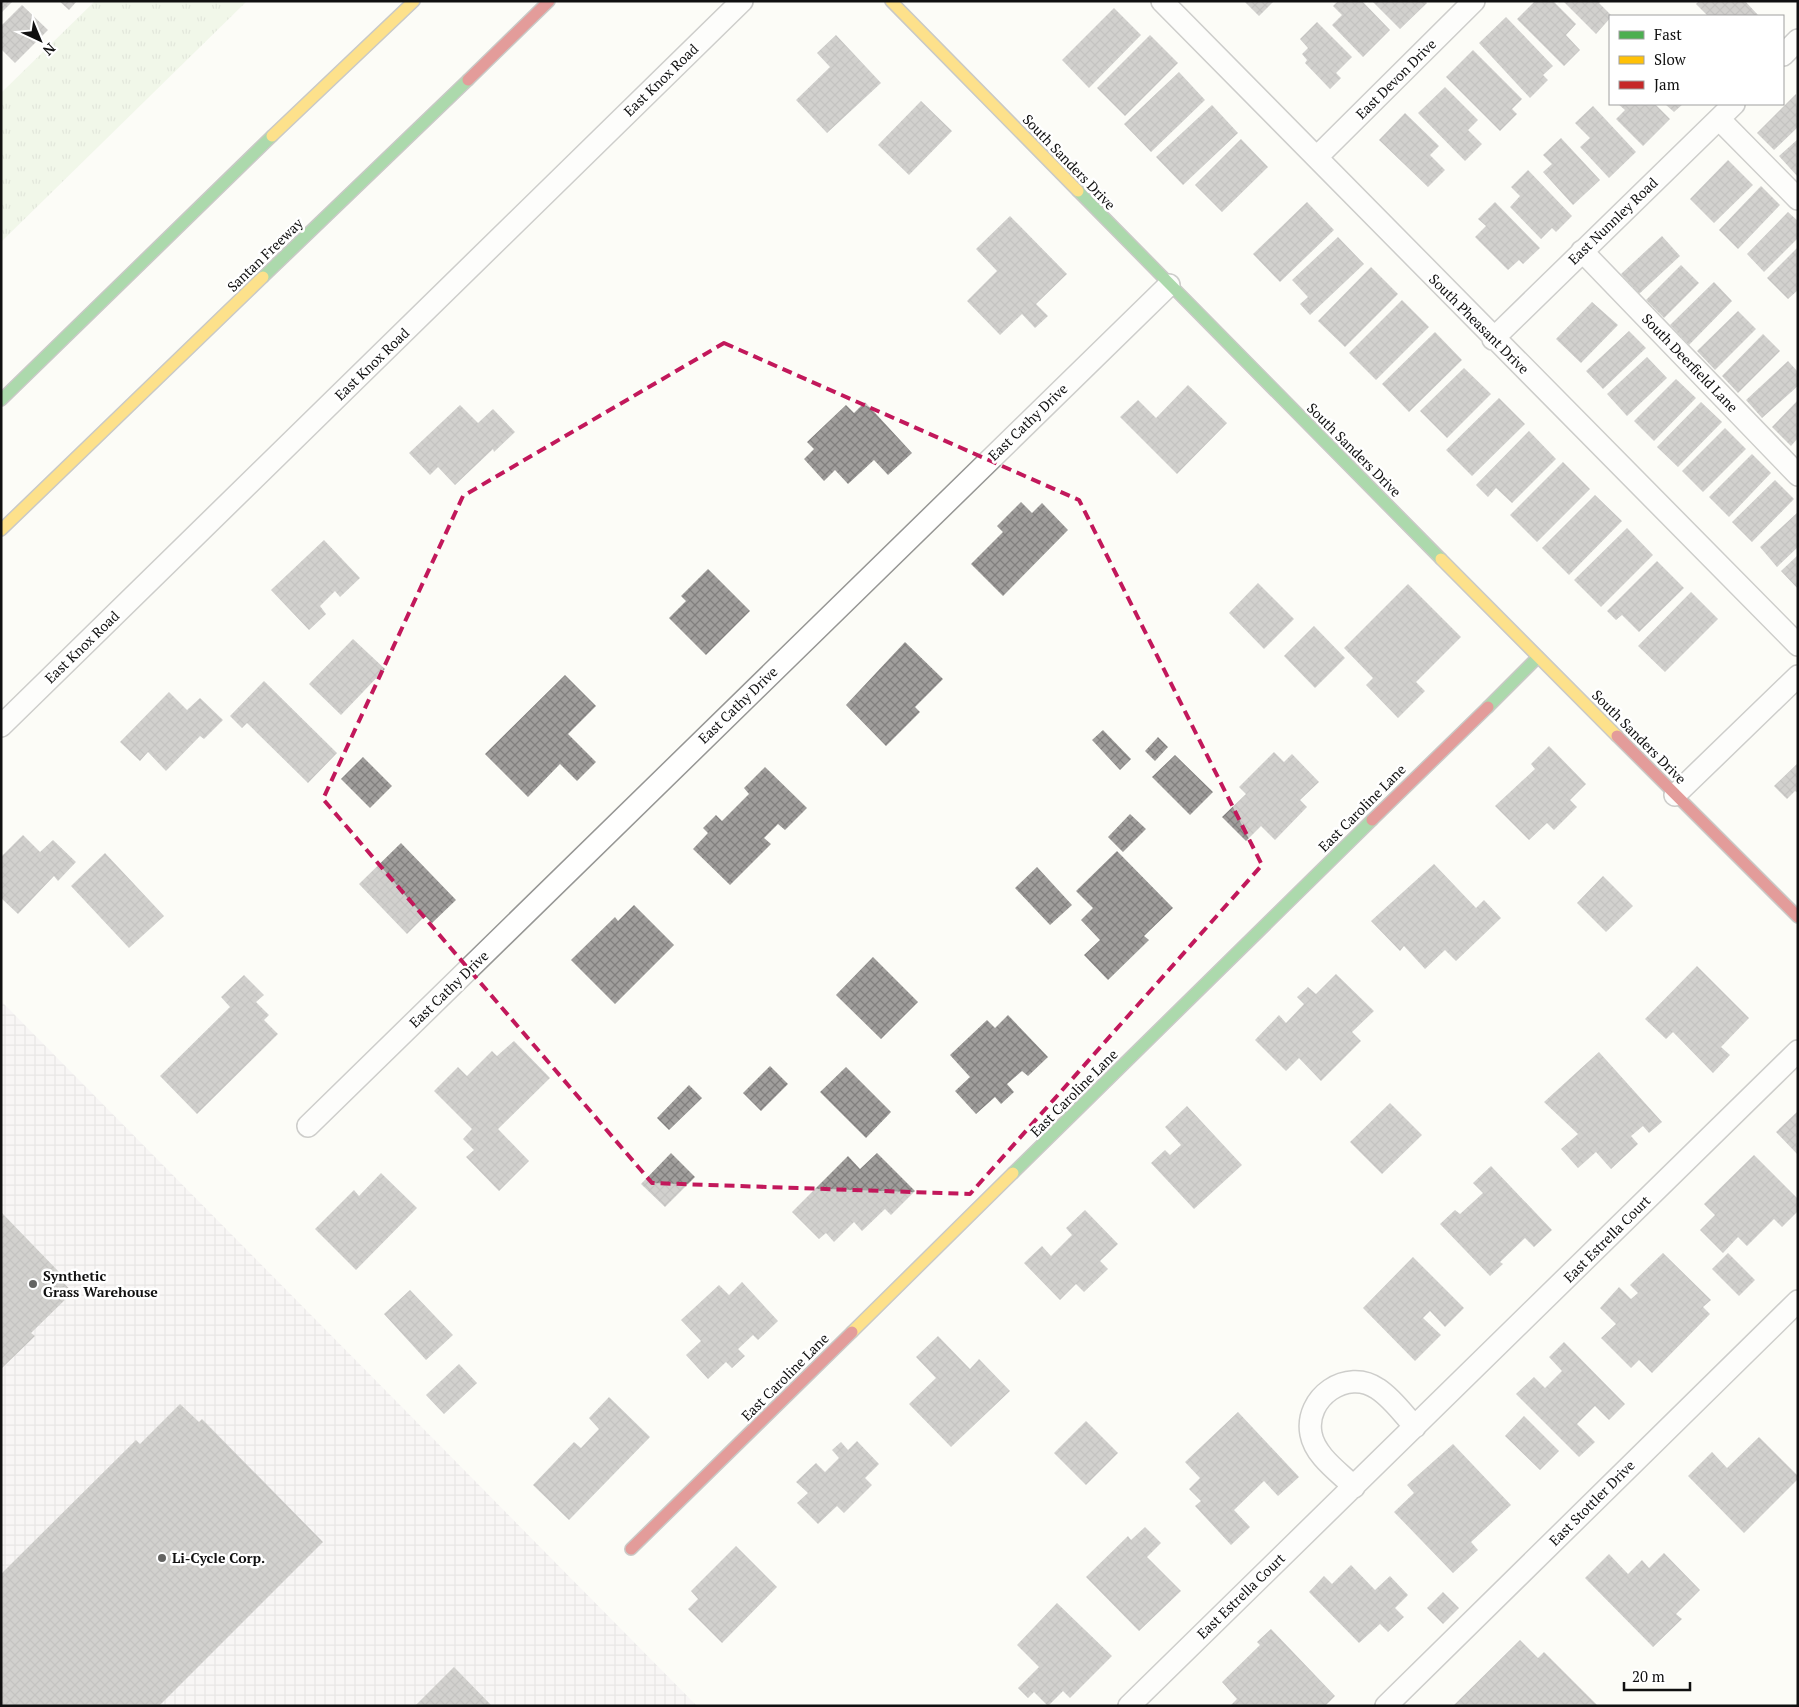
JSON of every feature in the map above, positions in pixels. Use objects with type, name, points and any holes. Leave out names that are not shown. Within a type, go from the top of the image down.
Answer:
[{"type":"main road","points":[[1,400],[170,233],[414,1]]},
{"type":"main road","name":"Santan Freeway","points":[[1,530],[549,1]]},
{"type":"main road","name":"South Sanders Drive","points":[[891,1],[1538,657],[1798,917]]},
{"type":"main road","name":"East Caroline Lane","points":[[631,1549],[1538,657]]},
{"type":"street","name":"East Knox Road","points":[[1,726],[742,1]]},
{"type":"street","name":"South Pheasant Drive","points":[[1162,1],[1317,156],[1493,339],[1798,645]]},
{"type":"street","name":"East Devon Drive","points":[[1317,156],[1474,1]]},
{"type":"street","points":[[1784,54],[1798,40]]},
{"type":"street","name":"East Nunnley Road","points":[[1493,339],[1733,105]]},
{"type":"street","points":[[1719,119],[1798,199]]},
{"type":"street","name":"South Deerfield Lane","points":[[1582,251],[1798,475]]},
{"type":"street","name":"East Cathy Drive","points":[[308,1126],[1169,284]]},
{"type":"street","points":[[1675,795],[1798,676]]},
{"type":"street","name":"East Estrella Court","points":[[1129,1706],[1798,1051]]},
{"type":"street","name":"East Stottler Drive","points":[[1386,1706],[1798,1300]]},
{"type":"street","points":[[1354,1487],[1324,1458],[1316,1447],[1311,1434],[1310,1420],[1314,1407],[1323,1394],[1335,1386],[1349,1381],[1364,1382],[1378,1388],[1415,1428]]},
{"type":"highlighted area","points":[[724,343],[1079,500],[1262,865],[970,1194],[652,1183],[323,799],[463,496]]},
{"type":"shaded area","points":[[1,1001],[697,1706],[1,1706]]},
{"type":"green space","points":[[95,1],[247,1],[1,242],[1,93]]},
{"type":"building","points":[[1,1],[13,1],[1,13]]},
{"type":"building","points":[[59,1],[77,1],[69,10]]},
{"type":"building","points":[[1244,1],[1274,1],[1259,16]]},
{"type":"building","points":[[1338,1],[1362,1],[1390,30],[1363,57],[1332,25],[1342,15],[1333,6]]},
{"type":"building","points":[[1372,1],[1425,1],[1427,3],[1400,29]]},
{"type":"building","points":[[1535,1],[1553,1],[1576,24],[1566,35],[1580,50],[1564,66],[1517,19]]},
{"type":"building","points":[[1563,1],[1601,1],[1599,3],[1611,15],[1609,15],[1609,19],[1596,34]]},
{"type":"building","points":[[1699,1],[1745,1],[1758,15],[1707,15],[1696,4]]},
{"type":"building","points":[[22,5],[48,30],[15,63],[1,49],[1,26]]},
{"type":"building","points":[[1114,8],[1141,35],[1089,88],[1062,60]]},
{"type":"building","points":[[1506,17],[1553,66],[1543,75],[1548,80],[1530,98],[1479,43]]},
{"type":"building","points":[[1317,22],[1352,57],[1336,73],[1341,78],[1330,89],[1305,63],[1307,60],[1302,54],[1308,48],[1300,39]]},
{"type":"building","points":[[836,35],[881,83],[827,133],[796,100],[830,67],[817,53]]},
{"type":"building","points":[[1150,35],[1178,63],[1125,116],[1097,88]]},
{"type":"building","points":[[1473,50],[1522,99],[1512,109],[1517,114],[1500,131],[1446,77]]},
{"type":"building","points":[[1179,72],[1205,100],[1151,152],[1124,124]]},
{"type":"building","points":[[1445,87],[1478,120],[1468,130],[1482,144],[1465,161],[1418,113]]},
{"type":"building","points":[[1796,94],[1798,127],[1774,150],[1757,133]]},
{"type":"building","points":[[921,101],[952,131],[909,175],[878,145]]},
{"type":"building","points":[[1212,105],[1238,133],[1183,185],[1156,157]]},
{"type":"building","points":[[1619,105],[1656,105],[1670,119],[1643,146],[1616,119],[1625,110]]},
{"type":"building","points":[[1666,105],[1682,105],[1674,112]]},
{"type":"building","points":[[1593,106],[1636,152],[1609,178],[1580,147],[1590,138],[1575,123]]},
{"type":"building","points":[[1405,113],[1439,146],[1430,155],[1445,170],[1428,187],[1379,140]]},
{"type":"building","points":[[1561,138],[1600,180],[1573,205],[1543,172],[1552,164],[1543,155]]},
{"type":"building","points":[[1241,139],[1268,167],[1222,212],[1195,185]]},
{"type":"building","points":[[1798,139],[1798,177],[1779,156]]},
{"type":"building","points":[[1728,160],[1753,185],[1714,223],[1690,199]]},
{"type":"building","points":[[1528,170],[1572,216],[1556,232],[1552,228],[1541,239],[1510,207],[1520,196],[1511,187]]},
{"type":"building","points":[[1761,186],[1780,205],[1738,249],[1719,230]]},
{"type":"building","points":[[1307,202],[1334,230],[1280,282],[1253,254]]},
{"type":"building","points":[[1495,202],[1540,248],[1523,264],[1519,260],[1508,270],[1475,237],[1486,226],[1478,219]]},
{"type":"building","points":[[1788,212],[1798,221],[1798,238],[1764,272],[1747,254]]},
{"type":"building","points":[[1010,216],[1067,274],[1036,304],[1048,316],[1035,328],[1022,314],[1000,335],[967,301],[997,271],[976,249]]},
{"type":"building","points":[[1662,236],[1680,256],[1639,294],[1621,274]]},
{"type":"building","points":[[1338,237],[1364,264],[1310,315],[1300,304],[1308,297],[1292,280]]},
{"type":"building","points":[[1798,247],[1798,290],[1788,299],[1767,278]]},
{"type":"building","points":[[1681,265],[1699,283],[1664,318],[1646,300]]},
{"type":"building","points":[[1371,267],[1398,294],[1345,347],[1318,321]]},
{"type":"building","points":[[1714,282],[1732,301],[1689,345],[1670,325]]},
{"type":"building","points":[[1402,300],[1429,327],[1376,380],[1349,353]]},
{"type":"building","points":[[1592,302],[1618,325],[1581,363],[1556,339]]},
{"type":"building","points":[[1738,311],[1756,329],[1715,370],[1697,351]]},
{"type":"building","points":[[1629,331],[1646,348],[1603,389],[1586,371]]},
{"type":"building","points":[[1435,332],[1462,360],[1409,412],[1382,384]]},
{"type":"building","points":[[1763,334],[1780,351],[1738,393],[1722,376]]},
{"type":"building","points":[[1647,357],[1667,378],[1627,416],[1607,394]]},
{"type":"building","points":[[1788,361],[1798,372],[1798,386],[1762,418],[1746,400]]},
{"type":"building","points":[[1464,368],[1491,394],[1447,438],[1420,411]]},
{"type":"building","points":[[1676,379],[1696,398],[1654,441],[1634,421]]},
{"type":"building","points":[[1188,385],[1227,423],[1177,474],[1120,417],[1138,400],[1156,418]]},
{"type":"building","points":[[1499,398],[1525,424],[1472,476],[1446,450]]},
{"type":"building","points":[[1798,400],[1798,438],[1791,446],[1772,427]]},
{"type":"building","points":[[865,402],[912,453],[888,475],[874,460],[848,484],[835,470],[824,481],[804,459],[814,449],[807,442],[846,405],[854,413]]},
{"type":"building","points":[[1701,402],[1722,422],[1678,467],[1657,447]]},
{"type":"building","points":[[460,405],[478,423],[493,409],[515,432],[494,452],[493,449],[455,485],[438,467],[430,475],[409,453]]},
{"type":"building","points":[[1725,428],[1746,449],[1703,492],[1682,471]]},
{"type":"building","points":[[1529,431],[1556,459],[1512,503],[1496,488],[1488,497],[1476,485]]},
{"type":"building","points":[[1752,454],[1771,473],[1729,517],[1709,497]]},
{"type":"building","points":[[1563,462],[1590,489],[1537,542],[1510,515]]},
{"type":"building","points":[[1775,480],[1794,499],[1752,542],[1732,522]]},
{"type":"building","points":[[1595,495],[1622,521],[1569,575],[1542,548]]},
{"type":"building","points":[[1021,502],[1032,513],[1042,503],[1068,530],[1003,596],[971,564],[1003,532],[997,526]]},
{"type":"building","points":[[1798,512],[1798,547],[1777,567],[1760,547]]},
{"type":"building","points":[[1627,528],[1653,555],[1601,607],[1574,580]]},
{"type":"building","points":[[324,540],[360,578],[340,597],[335,591],[320,606],[326,614],[309,630],[271,590]]},
{"type":"building","points":[[1798,555],[1798,589],[1781,571]]},
{"type":"building","points":[[1657,561],[1684,588],[1639,632],[1622,615],[1616,620],[1607,611]]},
{"type":"building","points":[[708,569],[750,611],[706,655],[669,618],[686,601],[681,596]]},
{"type":"building","points":[[1258,583],[1294,619],[1264,649],[1229,613]]},
{"type":"building","points":[[1408,584],[1461,637],[1416,682],[1425,691],[1398,718],[1366,685],[1373,678],[1344,648]]},
{"type":"building","points":[[1691,592],[1718,619],[1665,672],[1638,646]]},
{"type":"building","points":[[1314,626],[1345,658],[1315,688],[1284,656]]},
{"type":"building","points":[[353,639],[385,669],[341,715],[309,684]]},
{"type":"building","points":[[905,642],[943,679],[915,707],[920,712],[886,746],[846,705]]},
{"type":"building","points":[[565,675],[596,706],[568,734],[596,762],[577,781],[560,764],[528,797],[485,754]]},
{"type":"building","points":[[264,681],[337,753],[308,783],[247,723],[242,728],[230,716]]},
{"type":"building","points":[[169,692],[187,710],[200,698],[223,720],[204,739],[200,736],[166,771],[148,752],[140,761],[120,742]]},
{"type":"building","points":[[1103,730],[1131,759],[1120,770],[1092,740]]},
{"type":"building","points":[[1158,737],[1168,747],[1155,761],[1145,751]]},
{"type":"building","points":[[1549,746],[1586,784],[1570,800],[1577,807],[1554,830],[1547,823],[1529,840],[1495,806],[1535,769],[1531,764]]},
{"type":"building","points":[[1274,752],[1284,762],[1292,754],[1319,782],[1300,800],[1307,807],[1275,840],[1261,826],[1246,841],[1222,817],[1246,794],[1239,787]]},
{"type":"building","points":[[1175,755],[1213,792],[1190,815],[1152,777]]},
{"type":"building","points":[[363,757],[392,786],[370,808],[341,779]]},
{"type":"building","points":[[1798,763],[1798,793],[1795,791],[1787,799],[1774,786]]},
{"type":"building","points":[[765,767],[807,808],[785,830],[778,824],[764,838],[771,844],[730,885],[693,849],[708,833],[703,828],[716,815],[722,821],[749,794],[744,788]]},
{"type":"building","points":[[1130,814],[1146,829],[1123,852],[1108,837]]},
{"type":"building","points":[[23,835],[40,852],[53,840],[76,862],[58,881],[54,876],[18,914],[1,898],[1,857]]},
{"type":"building","points":[[401,843],[456,900],[432,923],[425,916],[407,934],[359,884]]},
{"type":"building","points":[[1117,851],[1173,908],[1144,936],[1149,940],[1108,980],[1084,955],[1100,940],[1081,920],[1093,908],[1076,891]]},
{"type":"building","points":[[105,853],[164,916],[129,948],[71,886]]},
{"type":"building","points":[[1434,864],[1476,908],[1484,900],[1501,918],[1456,961],[1445,950],[1425,969],[1404,946],[1400,951],[1371,921]]},
{"type":"building","points":[[1037,867],[1072,905],[1050,925],[1015,888]]},
{"type":"building","points":[[1603,876],[1633,906],[1606,932],[1577,903]]},
{"type":"building","points":[[634,905],[674,945],[615,1004],[571,960],[615,917],[618,921]]},
{"type":"building","points":[[873,957],[918,1002],[881,1039],[836,995]]},
{"type":"building","points":[[1697,966],[1749,1018],[1721,1047],[1730,1055],[1713,1073],[1673,1032],[1666,1039],[1645,1019]]},
{"type":"building","points":[[1336,974],[1374,1011],[1352,1032],[1361,1041],[1321,1081],[1299,1058],[1286,1071],[1255,1040],[1279,1015],[1286,1023],[1304,1004],[1297,997],[1308,987],[1316,994]]},
{"type":"building","points":[[244,975],[264,995],[256,1002],[269,1015],[264,1020],[278,1034],[197,1114],[160,1076],[230,1007],[221,997]]},
{"type":"building","points":[[1008,1015],[1048,1057],[1028,1076],[1022,1071],[1007,1084],[1014,1092],[1001,1104],[995,1097],[976,1114],[955,1091],[970,1077],[950,1055],[987,1020],[995,1028]]},
{"type":"building","points":[[514,1041],[550,1078],[498,1129],[529,1161],[499,1191],[466,1157],[474,1150],[463,1139],[472,1129],[434,1091],[458,1067],[467,1076],[492,1051],[497,1056]]},
{"type":"building","points":[[1599,1052],[1662,1122],[1649,1133],[1643,1126],[1631,1136],[1638,1144],[1611,1169],[1596,1152],[1578,1168],[1561,1149],[1578,1134],[1544,1102]]},
{"type":"building","points":[[770,1066],[788,1084],[761,1111],[743,1093]]},
{"type":"building","points":[[846,1067],[891,1112],[866,1138],[820,1092]]},
{"type":"building","points":[[689,1085],[702,1098],[669,1130],[657,1118]]},
{"type":"building","points":[[1390,1103],[1422,1135],[1382,1174],[1350,1142]]},
{"type":"building","points":[[1187,1106],[1242,1165],[1194,1209],[1151,1163],[1165,1150],[1170,1155],[1181,1145],[1165,1127]]},
{"type":"building","points":[[1798,1111],[1798,1155],[1776,1132]]},
{"type":"building","points":[[671,1153],[695,1177],[665,1207],[641,1184]]},
{"type":"building","points":[[877,1153],[915,1191],[891,1215],[885,1209],[862,1231],[854,1222],[834,1242],[826,1233],[819,1239],[792,1212],[848,1156],[860,1169]]},
{"type":"building","points":[[1754,1155],[1798,1199],[1798,1211],[1782,1227],[1774,1219],[1747,1246],[1738,1237],[1723,1253],[1700,1230],[1715,1215],[1704,1204]]},
{"type":"building","points":[[1491,1166],[1552,1230],[1534,1247],[1525,1238],[1500,1262],[1503,1264],[1490,1276],[1440,1224],[1455,1210],[1460,1214],[1483,1193],[1473,1183]]},
{"type":"building","points":[[381,1173],[417,1208],[356,1270],[315,1229],[354,1190],[359,1196]]},
{"type":"building","points":[[1085,1210],[1118,1244],[1100,1261],[1108,1269],[1084,1292],[1076,1284],[1060,1300],[1024,1263],[1042,1246],[1051,1256],[1072,1235],[1066,1228]]},
{"type":"building","name":"Synthetic Grass Warehouse","points":[[1,1212],[59,1272],[55,1275],[73,1292],[31,1333],[35,1336],[1,1369]]},
{"type":"building","points":[[1663,1253],[1711,1300],[1703,1307],[1710,1314],[1652,1373],[1639,1360],[1631,1368],[1601,1338],[1616,1324],[1600,1308],[1619,1287],[1631,1299],[1638,1293],[1630,1285]]},
{"type":"building","points":[[1728,1253],[1755,1280],[1739,1296],[1712,1269]]},
{"type":"building","points":[[1413,1257],[1464,1308],[1445,1327],[1430,1311],[1423,1318],[1441,1335],[1415,1361],[1363,1308]]},
{"type":"building","points":[[742,1282],[778,1321],[758,1340],[753,1335],[738,1349],[745,1356],[732,1368],[726,1362],[708,1379],[686,1355],[701,1341],[681,1320],[719,1285],[729,1295]]},
{"type":"building","points":[[410,1290],[453,1335],[426,1360],[384,1314]]},
{"type":"building","points":[[938,1336],[970,1369],[979,1359],[1010,1391],[951,1447],[909,1404],[936,1378],[916,1357]]},
{"type":"building","points":[[1564,1342],[1625,1404],[1609,1420],[1595,1406],[1577,1424],[1595,1442],[1579,1457],[1516,1394],[1534,1377],[1545,1388],[1562,1371],[1549,1357]]},
{"type":"building","points":[[459,1364],[477,1383],[444,1414],[426,1395]]},
{"type":"building","points":[[609,1397],[650,1437],[569,1520],[533,1485],[574,1442],[581,1448],[599,1429],[589,1418]]},
{"type":"building","name":"Li-Cycle Corp.","points":[[180,1404],[199,1422],[202,1419],[323,1542],[159,1706],[1,1706],[1,1574],[136,1440],[140,1444]]},
{"type":"building","points":[[1238,1412],[1299,1477],[1278,1496],[1264,1481],[1234,1510],[1250,1527],[1231,1545],[1195,1506],[1201,1501],[1189,1489],[1200,1478],[1185,1462]]},
{"type":"building","points":[[1524,1416],[1559,1451],[1540,1470],[1505,1436]]},
{"type":"building","points":[[1086,1421],[1118,1453],[1086,1485],[1054,1453]]},
{"type":"building","points":[[1759,1437],[1798,1476],[1798,1479],[1744,1533],[1688,1476],[1712,1452],[1727,1468]]},
{"type":"building","points":[[857,1441],[879,1464],[865,1478],[872,1485],[844,1513],[837,1506],[818,1524],[797,1503],[808,1493],[796,1482],[816,1463],[825,1472],[839,1458],[832,1450],[841,1442],[848,1450]]},
{"type":"building","points":[[1453,1444],[1511,1505],[1471,1542],[1478,1550],[1453,1573],[1394,1512],[1414,1493],[1407,1485]]},
{"type":"building","points":[[1145,1527],[1161,1543],[1147,1557],[1181,1591],[1139,1631],[1086,1577],[1128,1536],[1131,1540]]},
{"type":"building","points":[[736,1546],[777,1587],[722,1643],[688,1609],[698,1599],[691,1591]]},
{"type":"building","points":[[1664,1553],[1700,1590],[1676,1614],[1682,1619],[1653,1647],[1585,1578],[1609,1554],[1628,1574],[1642,1560],[1649,1568]]},
{"type":"building","points":[[1351,1565],[1375,1590],[1390,1576],[1408,1595],[1395,1608],[1404,1617],[1388,1632],[1380,1624],[1359,1643],[1309,1592],[1324,1576],[1332,1584]]},
{"type":"building","points":[[1443,1592],[1459,1608],[1443,1624],[1427,1608]]},
{"type":"building","points":[[1057,1603],[1112,1656],[1070,1698],[1063,1691],[1048,1706],[1034,1692],[1028,1698],[1018,1688],[1039,1667],[1017,1645]]},
{"type":"building","points":[[1271,1629],[1335,1696],[1325,1706],[1230,1706],[1237,1699],[1222,1682],[1260,1645],[1257,1642]]},
{"type":"building","points":[[1520,1640],[1538,1658],[1544,1652],[1598,1706],[1453,1706]]},
{"type":"building","points":[[454,1667],[492,1706],[415,1706]]},
{"type":"traffic: fast","points":[[263,277],[468,80]]},
{"type":"traffic: fast","points":[[1,400],[272,136]]},
{"type":"traffic: fast","points":[[1078,191],[1441,559]]},
{"type":"traffic: fast","points":[[1488,707],[1538,657]]},
{"type":"traffic: fast","points":[[1013,1173],[1372,820]]},
{"type":"traffic: slow","points":[[272,136],[414,1]]},
{"type":"traffic: slow","points":[[891,1],[1078,191]]},
{"type":"traffic: slow","points":[[1,530],[263,277]]},
{"type":"traffic: slow","points":[[1441,559],[1617,736]]},
{"type":"traffic: slow","points":[[852,1332],[1013,1173]]},
{"type":"traffic: jam","points":[[468,80],[549,1]]},
{"type":"traffic: jam","points":[[1372,820],[1488,707]]},
{"type":"traffic: jam","points":[[1617,736],[1798,917]]},
{"type":"traffic: jam","points":[[631,1549],[852,1332]]},
{"type":"place","name":"Synthetic Grass Warehouse","points":[[33,1284]]},
{"type":"place","name":"Li-Cycle Corp.","points":[[162,1558]]}]
